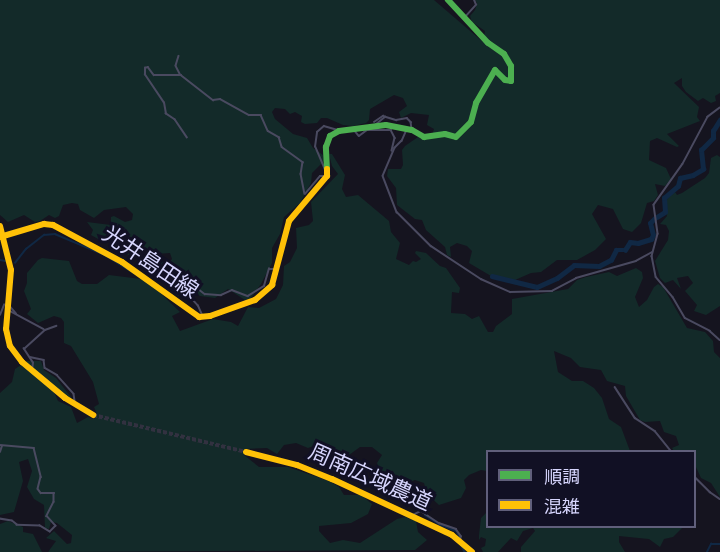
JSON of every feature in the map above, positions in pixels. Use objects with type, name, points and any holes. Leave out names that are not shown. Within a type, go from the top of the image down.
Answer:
[{"type":"main road","points":[[327,176],[326,143],[339,131],[375,123],[409,130],[428,137],[445,134],[458,136],[471,122],[476,103],[495,70],[507,82],[512,79],[511,66],[504,54],[494,49],[448,0]]},
{"type":"main road","name":"光井島田線","points":[[1,236],[44,224],[53,225],[151,280],[194,315],[202,318],[261,297],[272,285],[289,221],[327,176]]},
{"type":"main road","points":[[0,226],[11,270],[6,329],[10,346],[17,358],[74,405],[93,415]]},
{"type":"main road","name":"周南広域農道","points":[[246,452],[308,468],[452,535],[472,552]]},
{"type":"street","points":[[465,19],[476,5],[474,0]]},
{"type":"street","points":[[179,56],[176,66],[181,75],[213,100],[220,99],[249,115],[261,115],[267,131],[279,137],[282,147],[303,162],[301,174],[305,194],[320,176],[327,176],[315,147],[316,136],[324,126],[339,131]]},
{"type":"street","points":[[181,75],[154,75],[148,67],[144,70],[153,90],[164,103],[166,114],[175,120],[187,138]]},
{"type":"street","points":[[720,108],[708,117],[674,179],[655,202],[653,208],[658,234],[652,252],[656,277],[673,297],[683,315],[710,331],[720,340]]},
{"type":"street","points":[[375,123],[386,116],[410,120],[409,130],[392,155]]},
{"type":"street","points":[[355,128],[357,136],[370,129],[388,129],[393,132],[395,138],[392,155],[384,178],[397,212],[404,222],[431,246],[464,270],[506,290],[552,291],[582,276],[636,261],[652,252]]},
{"type":"street","points":[[202,318],[201,310],[180,286],[182,281],[187,280],[206,294],[220,295],[232,290],[248,296],[264,286],[270,268],[277,269]]},
{"type":"street","points":[[0,303],[45,330]]},
{"type":"street","points":[[7,307],[16,314]]},
{"type":"street","points":[[0,315],[7,307]]},
{"type":"street","points":[[32,370],[33,363],[24,349],[45,330],[56,327]]},
{"type":"street","points":[[30,357],[44,360],[46,369],[57,375],[74,394],[74,405]]},
{"type":"street","points":[[615,387],[635,418],[655,430],[670,450]]},
{"type":"street","points":[[0,452],[1,445],[34,448],[41,477],[38,489],[42,493],[54,494],[54,502],[47,516],[56,526],[50,532],[40,526],[17,525],[12,521],[0,519]]},
{"type":"street","points":[[696,478],[720,499]]},
{"type":"green space","points":[[0,0],[434,0],[483,42],[485,31],[472,22],[470,16],[475,10],[477,3],[475,0],[720,0],[720,93],[715,96],[716,101],[711,103],[703,98],[698,101],[686,92],[682,86],[682,78],[674,83],[699,107],[697,117],[700,121],[667,134],[679,146],[677,147],[657,138],[650,141],[649,160],[666,168],[671,179],[665,186],[655,184],[658,195],[654,201],[647,203],[641,223],[632,232],[623,229],[613,209],[598,205],[592,214],[606,239],[595,250],[577,260],[557,260],[541,272],[531,273],[515,280],[491,276],[469,263],[472,251],[467,246],[457,243],[450,247],[451,257],[447,255],[445,247],[426,230],[422,220],[415,219],[397,205],[396,188],[387,176],[388,169],[401,169],[402,150],[405,146],[418,137],[431,138],[434,129],[427,125],[429,115],[411,113],[401,118],[399,112],[407,106],[403,98],[394,95],[370,109],[369,120],[366,123],[353,126],[343,125],[327,118],[321,118],[317,123],[305,124],[301,122],[302,116],[295,112],[290,114],[285,109],[275,108],[272,112],[275,119],[293,134],[307,138],[313,148],[323,155],[324,161],[312,173],[311,183],[300,203],[284,217],[280,234],[272,248],[272,263],[251,298],[245,300],[228,289],[215,298],[200,296],[189,289],[186,296],[178,296],[170,289],[164,276],[145,266],[149,259],[169,263],[172,259],[170,253],[156,254],[144,249],[128,255],[118,245],[128,242],[127,236],[122,231],[109,233],[100,240],[91,235],[93,230],[87,222],[111,225],[111,217],[114,216],[125,222],[132,220],[133,214],[126,207],[104,210],[94,218],[80,210],[78,204],[72,203],[63,205],[59,216],[55,218],[49,215],[35,222],[24,215],[8,222],[0,215]]},
{"type":"green space","points":[[329,154],[332,154],[345,175],[342,189],[346,197],[358,195],[389,221],[391,232],[400,243],[396,259],[409,265],[421,259],[415,253],[416,251],[426,253],[440,266],[446,268],[460,288],[459,293],[452,292],[451,313],[465,314],[472,319],[479,316],[488,332],[493,332],[496,326],[512,314],[512,299],[568,289],[577,280],[586,277],[609,272],[617,276],[636,268],[642,272],[643,278],[635,297],[639,307],[647,300],[654,287],[658,284],[663,287],[687,328],[705,332],[713,341],[714,352],[720,358],[720,497],[711,483],[701,478],[696,467],[696,450],[673,450],[672,448],[679,445],[676,436],[664,432],[660,421],[640,420],[626,396],[625,386],[607,381],[601,370],[580,367],[571,358],[554,351],[558,372],[572,381],[583,381],[594,388],[602,398],[609,419],[621,427],[630,450],[486,450],[486,471],[481,470],[469,475],[464,480],[466,488],[461,498],[439,505],[427,494],[424,483],[415,480],[403,485],[381,474],[377,463],[382,455],[372,447],[360,447],[349,455],[331,454],[325,457],[319,456],[327,453],[327,448],[316,445],[308,448],[296,443],[284,445],[277,454],[267,448],[246,449],[244,455],[259,467],[288,467],[329,481],[339,487],[344,495],[361,495],[372,504],[368,514],[351,523],[319,526],[319,531],[330,543],[343,540],[360,543],[397,519],[405,517],[416,521],[418,532],[427,540],[415,550],[48,552],[56,541],[46,538],[54,531],[67,544],[71,543],[72,535],[57,523],[51,522],[49,529],[45,528],[44,505],[34,499],[27,487],[32,471],[28,459],[19,462],[23,481],[14,512],[0,515],[0,393],[12,382],[15,369],[27,361],[41,361],[44,370],[56,378],[71,397],[71,400],[57,389],[54,392],[58,401],[71,407],[77,423],[88,417],[94,419],[97,414],[94,407],[99,404],[93,382],[71,346],[64,343],[64,322],[61,318],[54,316],[38,323],[27,314],[31,309],[24,291],[27,273],[38,260],[42,258],[69,261],[77,281],[82,284],[97,284],[109,275],[141,279],[150,283],[180,312],[172,316],[180,331],[213,319],[231,322],[238,326],[248,307],[259,308],[276,299],[283,285],[284,266],[290,262],[297,248],[296,228],[309,225],[313,221],[311,202],[338,174],[332,166]]},
{"type":"green space","points":[[717,155],[720,157],[720,306],[706,315],[694,311],[697,305],[685,291],[693,283],[688,276],[677,278],[681,289],[673,280],[665,283],[660,278],[655,261],[668,240],[669,231],[666,225],[660,224],[667,216],[664,201],[666,197],[675,192],[677,195],[682,193],[705,178],[709,173],[711,158]]},
{"type":"green space","points":[[486,513],[486,528],[533,528],[523,531],[517,541],[511,538],[498,552],[483,552],[481,548],[485,546],[486,539],[481,537],[479,540],[481,518]]},
{"type":"green space","points":[[8,521],[23,527],[23,532],[33,534],[42,552],[0,552],[0,524]]},
{"type":"green space","points":[[533,528],[682,528],[673,537],[664,539],[660,547],[649,539],[619,536],[619,542],[625,552],[521,552],[521,547],[535,531]]},
{"type":"waterway","points":[[657,217],[665,212],[664,198],[678,186],[680,178],[693,175],[703,169],[701,150],[713,138],[713,131],[720,120]]},
{"type":"waterway","points":[[492,276],[537,287],[557,278],[574,265],[599,266],[611,260],[616,250],[625,250],[630,242],[638,243],[651,239],[653,235],[650,223],[654,219]]},
{"type":"waterway","points":[[15,263],[26,249],[44,235],[55,234],[105,255],[134,273]]},
{"type":"waterway","points":[[0,260],[5,261]]},
{"type":"waterway","points":[[425,515],[457,531],[460,538]]},
{"type":"waterway","points":[[460,543],[465,552]]},
{"type":"waterway","points":[[707,552],[711,544],[720,544]]},
{"type":"tunnel","points":[[93,415],[246,452]]},
{"type":"traffic: fast","points":[[327,169],[326,147],[330,136],[339,131],[386,125],[412,130],[424,137],[445,134],[456,137],[471,122],[476,103],[495,70],[505,80],[511,81],[511,66],[504,54],[488,43],[448,0]]},
{"type":"traffic: slow","points":[[0,237],[44,224],[53,225],[122,262],[199,317],[210,316],[255,300],[272,285],[289,221],[327,176],[327,169]]},
{"type":"traffic: slow","points":[[0,226],[11,270],[6,329],[10,346],[22,362],[65,398],[93,415]]},
{"type":"traffic: slow","points":[[246,452],[297,465],[332,479],[452,535],[472,552]]}]
